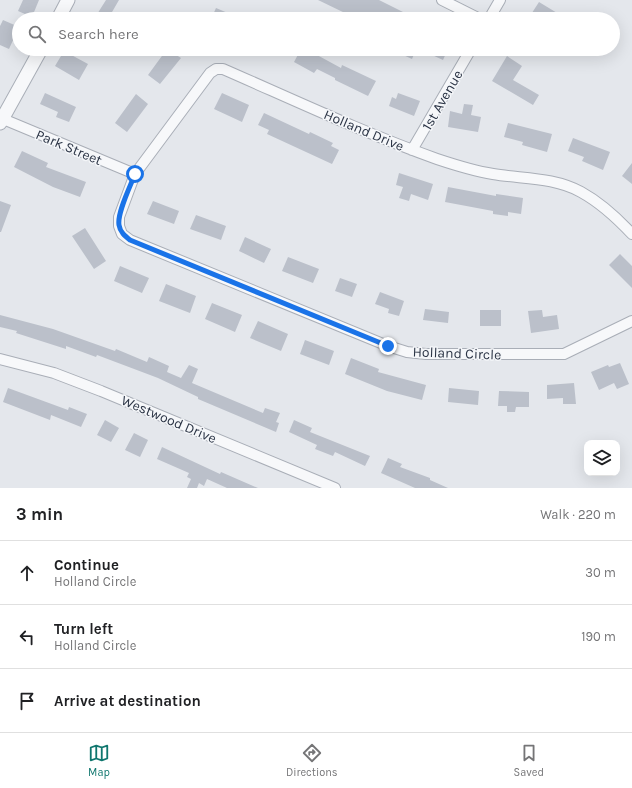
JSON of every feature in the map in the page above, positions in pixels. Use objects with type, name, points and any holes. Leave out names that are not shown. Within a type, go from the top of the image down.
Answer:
[{"type":"street","points":[[62,12],[68,0]]},
{"type":"street","points":[[442,0],[466,12]]},
{"type":"street","points":[[492,12],[500,0]]},
{"type":"street","points":[[1,121],[37,56]]},
{"type":"street","name":"1st Avenue","points":[[412,150],[467,56]]},
{"type":"street","name":"Holland Drive","points":[[135,174],[210,73],[216,69],[222,69],[412,150],[452,164],[493,174],[529,177],[561,183],[580,191],[598,202],[632,234]]},
{"type":"street","name":"Park Street","points":[[1,121],[135,174]]},
{"type":"street","name":"Holland Circle","points":[[135,174],[119,217],[118,226],[122,234],[130,240],[388,346],[407,352],[426,354],[564,354],[632,321]]},
{"type":"street","name":"Westwood Drive","points":[[0,359],[54,373],[94,388],[335,488]]},
{"type":"building","points":[[23,0],[39,0],[34,12],[18,11]]},
{"type":"building","points":[[106,0],[119,0],[112,12],[98,12]]},
{"type":"building","points":[[318,0],[379,0],[403,12],[343,12]]},
{"type":"building","points":[[539,2],[555,12],[533,12]]},
{"type":"building","points":[[216,8],[225,12],[214,12]]},
{"type":"building","points":[[3,20],[12,24],[12,42],[9,49],[0,45],[0,26]]},
{"type":"building","points":[[61,56],[73,56],[88,64],[79,80],[55,66]]},
{"type":"building","points":[[162,56],[178,56],[181,58],[160,84],[148,75]]},
{"type":"building","points":[[297,56],[319,56],[341,68],[342,65],[376,81],[368,96],[335,80],[335,78],[317,69],[314,73],[294,62]]},
{"type":"building","points":[[405,56],[413,56],[412,59]]},
{"type":"building","points":[[434,56],[445,56],[443,60]]},
{"type":"building","points":[[507,56],[522,66],[513,80],[539,95],[533,105],[492,81]]},
{"type":"building","points":[[45,93],[76,107],[69,122],[56,117],[58,112],[40,104]]},
{"type":"building","points":[[222,93],[249,105],[242,122],[214,109]]},
{"type":"building","points":[[398,93],[420,101],[414,116],[389,106],[392,97],[396,99]]},
{"type":"building","points":[[136,94],[148,104],[127,132],[115,123]]},
{"type":"building","points":[[464,104],[473,105],[471,115],[481,117],[478,132],[448,127],[450,111],[462,114]]},
{"type":"building","points":[[264,113],[309,134],[310,132],[333,143],[331,146],[339,150],[332,164],[267,134],[269,130],[258,125]]},
{"type":"building","points":[[508,123],[552,134],[547,152],[522,145],[523,142],[504,137]]},
{"type":"building","points":[[573,138],[610,152],[603,170],[582,161],[584,157],[568,151]]},
{"type":"building","points":[[22,151],[48,163],[46,167],[86,182],[80,197],[53,187],[14,167]]},
{"type":"building","points":[[632,163],[632,184],[622,176]]},
{"type":"building","points":[[399,173],[433,184],[428,200],[411,194],[409,201],[399,198],[403,187],[396,185]]},
{"type":"building","points":[[448,187],[496,196],[496,194],[523,198],[521,214],[508,212],[508,216],[493,214],[493,211],[445,202]]},
{"type":"building","points":[[0,201],[11,205],[1,232],[0,232]]},
{"type":"building","points":[[153,201],[179,211],[174,224],[147,214]]},
{"type":"building","points":[[196,215],[226,226],[221,240],[190,229]]},
{"type":"building","points":[[85,228],[106,261],[94,269],[72,236]]},
{"type":"building","points":[[245,237],[271,249],[264,263],[239,251]]},
{"type":"building","points":[[620,254],[632,266],[632,288],[609,265]]},
{"type":"building","points":[[288,257],[319,269],[313,283],[282,271]]},
{"type":"building","points":[[120,266],[149,278],[142,293],[114,281]]},
{"type":"building","points":[[340,278],[357,284],[352,297],[335,291]]},
{"type":"building","points":[[166,284],[196,296],[190,313],[159,301]]},
{"type":"building","points":[[380,292],[404,301],[399,316],[388,313],[389,309],[375,304]]},
{"type":"building","points":[[212,303],[242,315],[235,332],[205,319]]},
{"type":"building","points":[[425,309],[449,312],[448,323],[423,320]]},
{"type":"building","points":[[480,310],[501,310],[501,326],[480,326]]},
{"type":"building","points":[[542,310],[543,317],[557,315],[559,329],[531,333],[528,311]]},
{"type":"building","points":[[0,315],[53,329],[115,351],[116,349],[147,362],[149,357],[169,366],[167,372],[181,378],[189,365],[198,369],[192,383],[263,413],[265,408],[280,413],[276,422],[279,423],[276,432],[198,399],[198,397],[158,378],[97,355],[96,357],[66,346],[66,349],[16,333],[17,331],[0,327]]},
{"type":"building","points":[[258,321],[288,334],[281,351],[250,338]]},
{"type":"building","points":[[305,340],[334,351],[329,365],[300,354]]},
{"type":"building","points":[[351,358],[379,369],[378,372],[426,385],[422,400],[387,391],[345,374]]},
{"type":"building","points":[[620,363],[629,384],[617,389],[614,383],[599,390],[591,372],[608,365],[609,367]]},
{"type":"building","points":[[574,383],[576,404],[563,404],[563,398],[547,399],[547,385]]},
{"type":"building","points":[[8,388],[68,410],[69,407],[87,414],[81,427],[51,415],[50,420],[3,402]]},
{"type":"building","points":[[449,388],[479,391],[478,405],[448,402]]},
{"type":"building","points":[[499,391],[529,392],[529,407],[516,407],[515,412],[507,412],[507,406],[498,406]]},
{"type":"building","points":[[105,420],[119,428],[111,442],[97,435]]},
{"type":"building","points":[[294,420],[312,428],[310,432],[370,456],[365,466],[335,452],[333,456],[315,449],[317,445],[289,432]]},
{"type":"building","points":[[134,433],[148,440],[140,457],[125,450]]},
{"type":"building","points":[[162,447],[220,474],[221,472],[258,488],[227,488],[207,479],[204,486],[199,483],[197,488],[187,488],[191,479],[187,477],[189,473],[157,459]]},
{"type":"building","points":[[388,458],[402,464],[400,467],[430,478],[430,480],[448,488],[415,488],[381,473]]},
{"type":"route","points":[[135,174],[119,217],[118,226],[122,234],[130,240],[388,346]]}]
